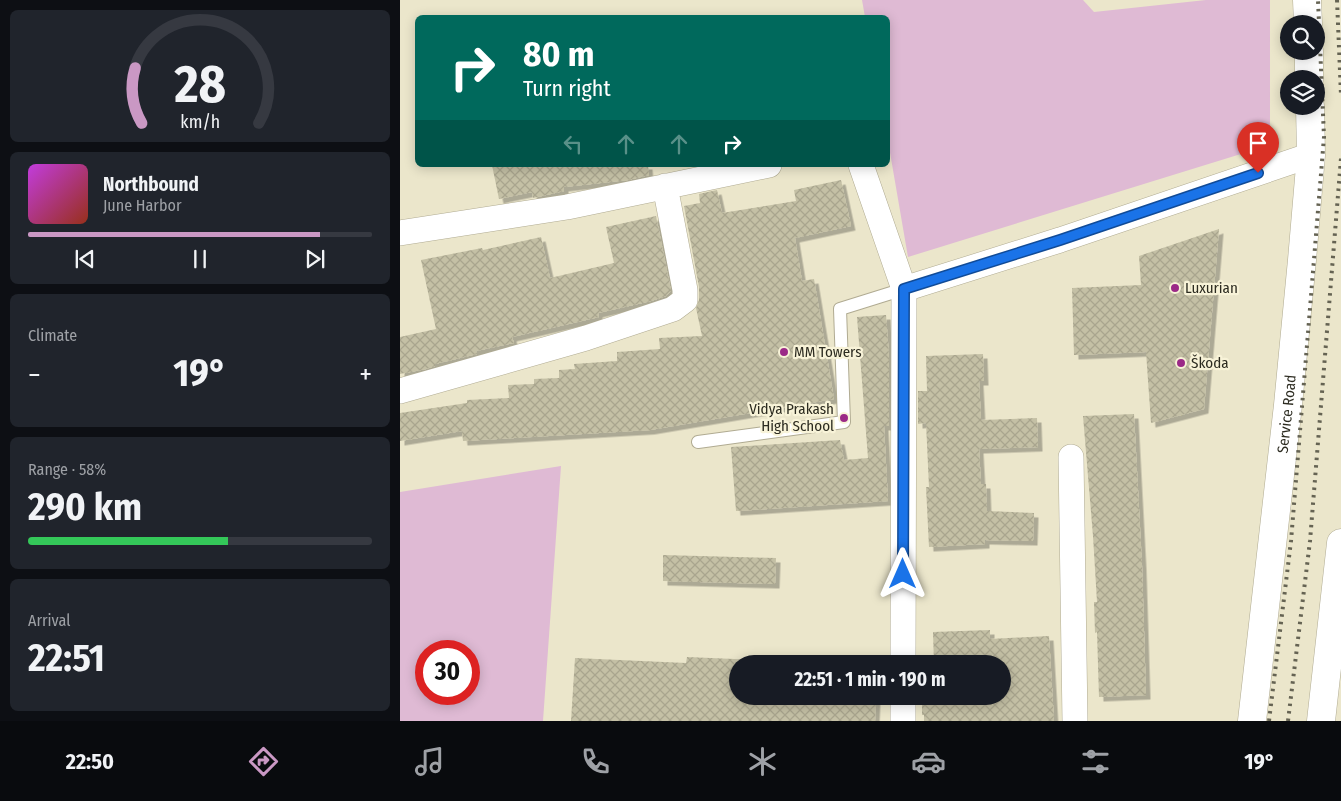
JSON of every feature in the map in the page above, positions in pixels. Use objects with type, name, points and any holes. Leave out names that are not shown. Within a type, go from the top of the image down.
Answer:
[{"type":"main road","points":[[1307,0],[1308,15]]},
{"type":"main road","name":"Service Road","points":[[1252,721],[1288,405],[1312,155],[1310,115]]},
{"type":"main road","points":[[1320,721],[1341,543]]},
{"type":"street","points":[[904,289],[1060,240],[1312,155]]},
{"type":"street","points":[[400,233],[567,207],[759,167]]},
{"type":"street","points":[[862,167],[904,289],[903,655]]},
{"type":"street","points":[[400,391],[586,338],[672,309],[685,300],[685,290],[665,186]]},
{"type":"street","points":[[1072,457],[1074,721]]},
{"type":"street","points":[[903,705],[903,721]]},
{"type":"lane","points":[[698,442],[844,422],[840,308],[904,289]]},
{"type":"shaded area","points":[[862,0],[1083,0],[1094,12],[1206,0],[1270,0],[1270,145],[908,257],[890,153],[890,15],[865,15]]},
{"type":"shaded area","points":[[561,466],[543,721],[400,721],[400,492]]},
{"type":"building","points":[[492,167],[648,167],[649,175],[628,180],[564,187],[564,191],[533,198],[532,192],[499,199]]},
{"type":"building","points":[[841,180],[851,226],[795,238],[802,281],[814,279],[834,399],[650,430],[463,441],[462,431],[400,441],[400,413],[467,403],[467,400],[509,398],[508,385],[534,384],[534,379],[559,378],[559,370],[575,369],[574,364],[617,361],[617,352],[660,349],[659,338],[702,336],[696,308],[699,300],[699,287],[684,206],[700,203],[699,194],[717,190],[722,213],[796,201],[794,190]]},
{"type":"building","points":[[656,216],[671,291],[666,296],[598,313],[599,317],[512,337],[514,343],[476,351],[477,354],[435,364],[435,366],[426,369],[400,374],[400,337],[436,329],[421,260],[482,248],[483,250],[541,237],[550,278],[614,263],[606,227]]},
{"type":"building","points":[[1219,229],[1204,409],[1151,423],[1146,352],[1074,355],[1072,288],[1141,285],[1139,256]]},
{"type":"building","points":[[886,315],[889,356],[889,426],[884,426],[888,501],[736,511],[731,447],[840,440],[844,460],[868,458],[857,317]]},
{"type":"building","points":[[983,354],[984,381],[979,381],[981,420],[1037,418],[1038,447],[979,449],[981,484],[986,484],[987,511],[1034,513],[1033,541],[985,540],[985,544],[929,547],[926,487],[929,487],[926,423],[918,424],[918,391],[927,391],[926,356]]},
{"type":"building","points":[[1134,414],[1142,565],[1146,695],[1099,697],[1094,602],[1097,602],[1083,416]]},
{"type":"building","points":[[663,555],[776,558],[775,584],[663,581]]},
{"type":"building","points":[[990,630],[990,639],[1049,636],[1054,721],[924,721],[922,705],[1011,705],[1011,655],[934,655],[933,632]]},
{"type":"building","points":[[687,657],[729,659],[729,705],[876,705],[875,721],[571,721],[575,658],[686,663]]},
{"type":"railway","points":[[1269,721],[1291,541],[1324,137],[1318,0]]},
{"type":"railway","points":[[1337,0],[1341,95]]},
{"type":"railway","points":[[1288,721],[1310,541],[1341,158]]},
{"type":"place","name":"Luxurian","points":[[1175,288]]},
{"type":"place","name":"MM Towers","points":[[784,352]]},
{"type":"place","name":"Škoda","points":[[1181,363]]},
{"type":"place","name":"Vidya Prakash High School","points":[[844,418]]},
{"type":"route","points":[[903,574],[904,289],[1060,240],[1258,173]]}]
